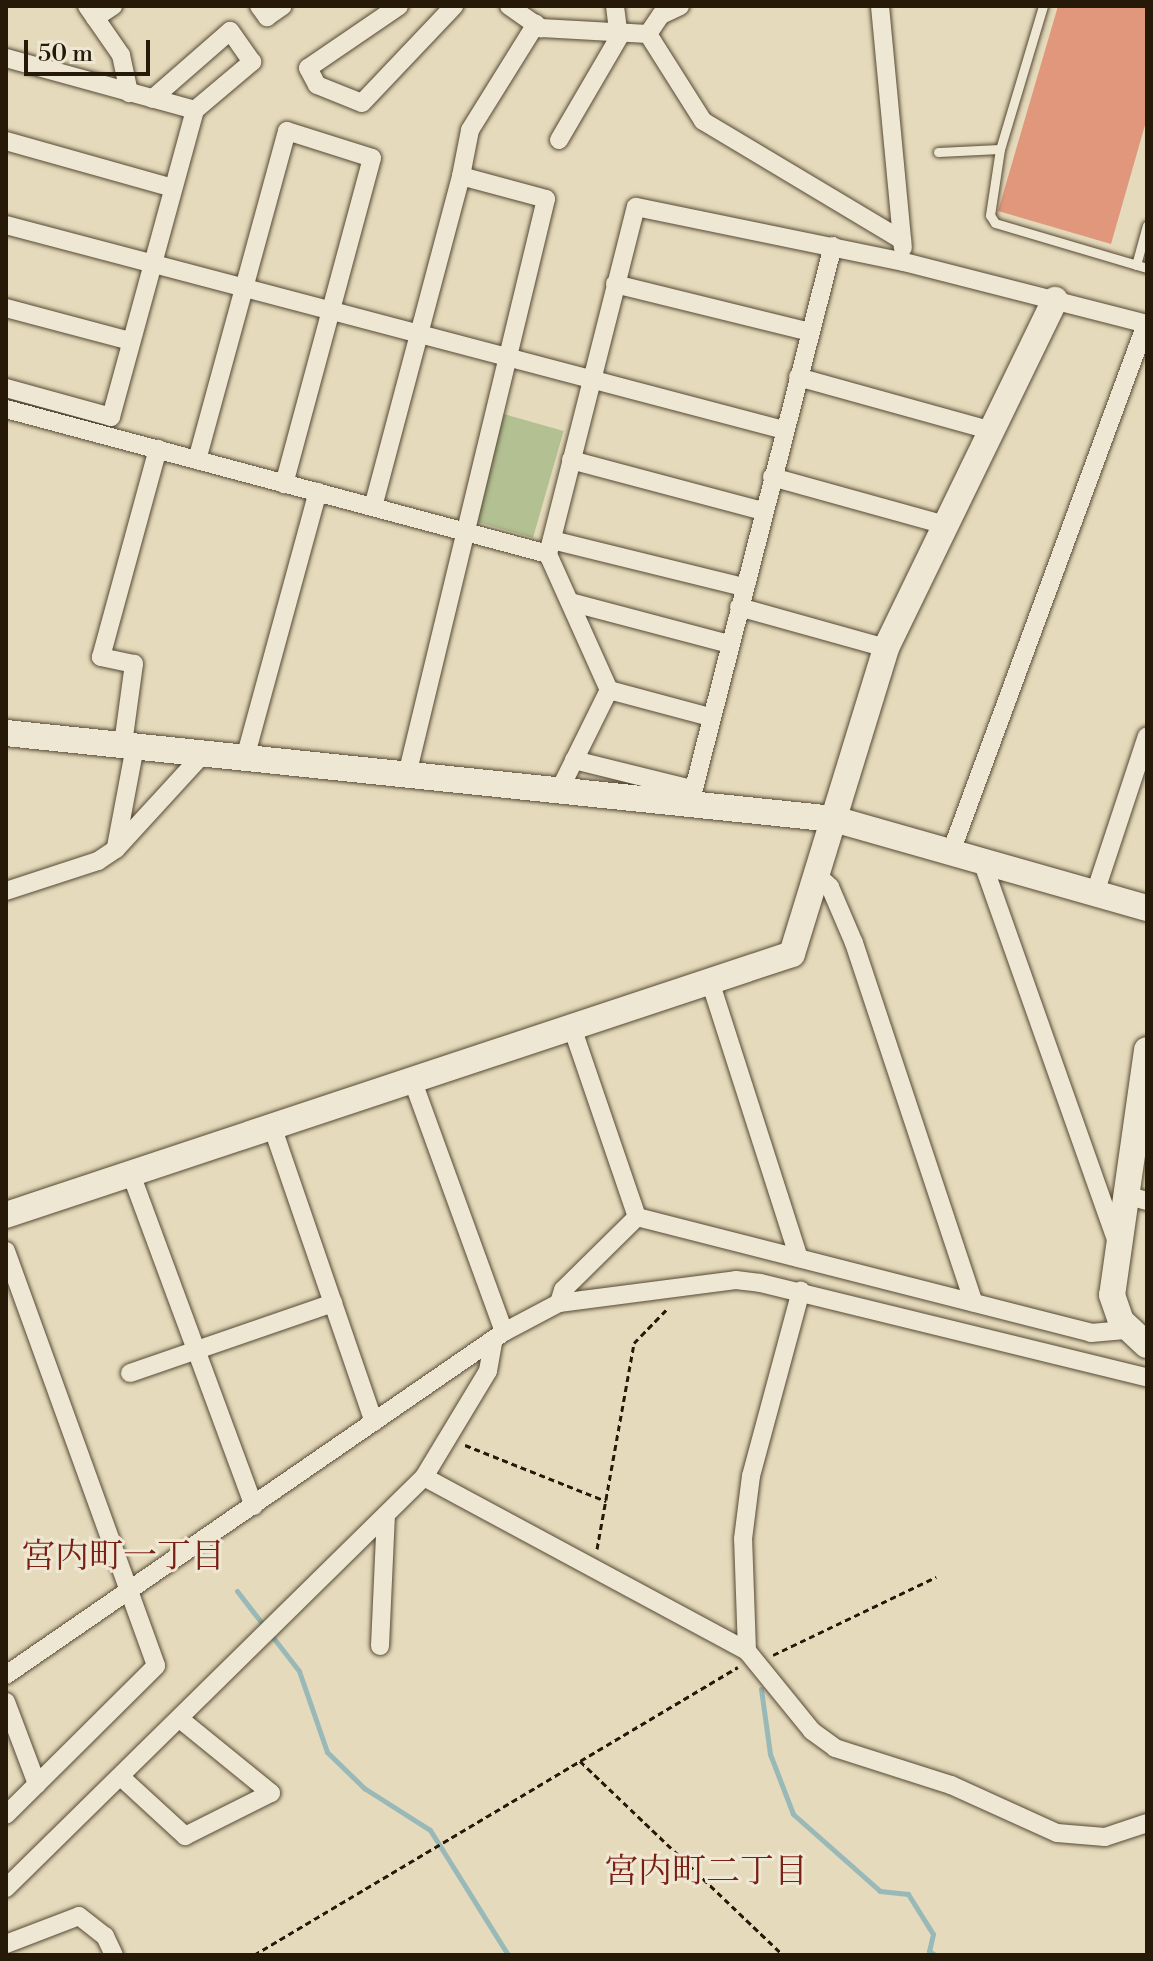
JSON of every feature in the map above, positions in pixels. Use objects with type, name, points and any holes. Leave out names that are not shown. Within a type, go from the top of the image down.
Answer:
[{"type":"street","points":[[113,6],[91,12],[121,55],[129,93]]},
{"type":"street","points":[[259,6],[267,17],[283,6]]},
{"type":"street","points":[[399,6],[308,68],[317,85],[362,103],[454,6]]},
{"type":"street","points":[[509,6],[536,24],[648,34]]},
{"type":"street","points":[[559,140],[620,32],[615,6]]},
{"type":"street","points":[[648,34],[661,15],[680,6]]},
{"type":"street","points":[[880,6],[904,262]]},
{"type":"street","points":[[373,507],[423,333],[470,130],[536,24]]},
{"type":"street","points":[[6,388],[111,417],[195,110],[252,62],[230,31],[152,99]]},
{"type":"street","points":[[648,34],[703,121],[902,240]]},
{"type":"street","points":[[6,58],[195,110]]},
{"type":"street","points":[[197,460],[287,131],[372,158],[284,484]]},
{"type":"street","points":[[6,141],[173,188]]},
{"type":"street","points":[[407,775],[546,199],[461,176]]},
{"type":"street","points":[[609,690],[570,602],[550,547],[636,207],[904,262],[1147,324],[951,852]]},
{"type":"street","points":[[6,225],[591,376],[784,430]]},
{"type":"street","points":[[690,797],[833,246]]},
{"type":"street","points":[[615,284],[810,332]]},
{"type":"street","points":[[6,1215],[792,954],[819,877],[886,648],[941,524],[1055,300]]},
{"type":"street","points":[[6,308],[130,341]]},
{"type":"street","points":[[798,377],[989,430]]},
{"type":"street","points":[[6,409],[466,532],[744,587]]},
{"type":"street","points":[[116,849],[129,745],[134,664],[101,657],[158,449]]},
{"type":"street","points":[[571,460],[763,511]]},
{"type":"street","points":[[772,477],[941,524]]},
{"type":"street","points":[[245,758],[318,492]]},
{"type":"street","points":[[570,602],[729,644]]},
{"type":"street","points":[[739,607],[886,648]]},
{"type":"street","points":[[559,791],[609,690]]},
{"type":"street","points":[[609,690],[710,717]]},
{"type":"street","points":[[6,733],[559,791],[690,797],[834,819],[1147,908]]},
{"type":"street","points":[[1095,893],[1147,736]]},
{"type":"street","points":[[6,891],[98,861],[116,849],[203,754]]},
{"type":"street","points":[[574,760],[690,797]]},
{"type":"street","points":[[982,861],[1118,1246]]},
{"type":"street","points":[[819,877],[830,887],[854,943],[974,1303]]},
{"type":"street","points":[[710,981],[799,1258]]},
{"type":"street","points":[[572,1027],[637,1217]]},
{"type":"street","points":[[1138,1338],[1112,1295],[1118,1246],[1136,1198],[1147,1050]]},
{"type":"street","points":[[6,1888],[122,1778],[424,1477],[488,1371],[499,1338],[412,1079]]},
{"type":"street","points":[[272,1126],[374,1422]]},
{"type":"street","points":[[131,1174],[254,1506]]},
{"type":"street","points":[[637,1217],[1091,1333],[1138,1338]]},
{"type":"street","points":[[559,1303],[563,1290],[637,1217]]},
{"type":"street","points":[[6,1251],[156,1666],[6,1815]]},
{"type":"street","points":[[6,1675],[374,1422],[499,1338],[559,1303],[736,1280],[801,1291],[1147,1377]]},
{"type":"street","points":[[753,1657],[743,1539],[751,1476],[801,1291]]},
{"type":"street","points":[[130,1373],[333,1303]]},
{"type":"street","points":[[424,1477],[594,1573],[753,1657],[812,1731],[835,1748],[951,1785],[1057,1833],[1105,1837],[1147,1823]]},
{"type":"street","points":[[380,1646],[386,1515]]},
{"type":"street","points":[[6,1702],[37,1784]]},
{"type":"street","points":[[122,1778],[185,1836],[271,1793],[180,1719]]},
{"type":"street","points":[[6,1944],[79,1916],[90,1921],[114,1955]]},
{"type":"lane","points":[[1043,6],[1000,149],[988,202],[995,223],[1147,268]]},
{"type":"lane","points":[[938,152],[1000,149]]},
{"type":"lane","points":[[1136,265],[1147,225]]},
{"type":"path","points":[[594,1573],[634,1343],[673,1305]]},
{"type":"path","points":[[449,1436],[606,1501]]},
{"type":"path","points":[[254,1955],[753,1657],[936,1577]]},
{"type":"path","points":[[580,1761],[783,1955]]},
{"type":"green space","points":[[504,414],[564,431],[533,538],[473,521]]},
{"type":"building","points":[[1058,6],[1147,6],[1147,118],[1111,244],[998,211]]},
{"type":"waterway","points":[[237,1591],[299,1671],[327,1752],[364,1788],[430,1830],[508,1955]]},
{"type":"waterway","points":[[761,1689],[770,1754],[793,1814],[880,1891],[908,1894],[933,1934],[929,1951],[935,1955]]},
{"type":"district","name":"宮内町一丁目","points":[[123,1558]]},
{"type":"district","name":"宮内町二丁目","points":[[706,1873]]}]
